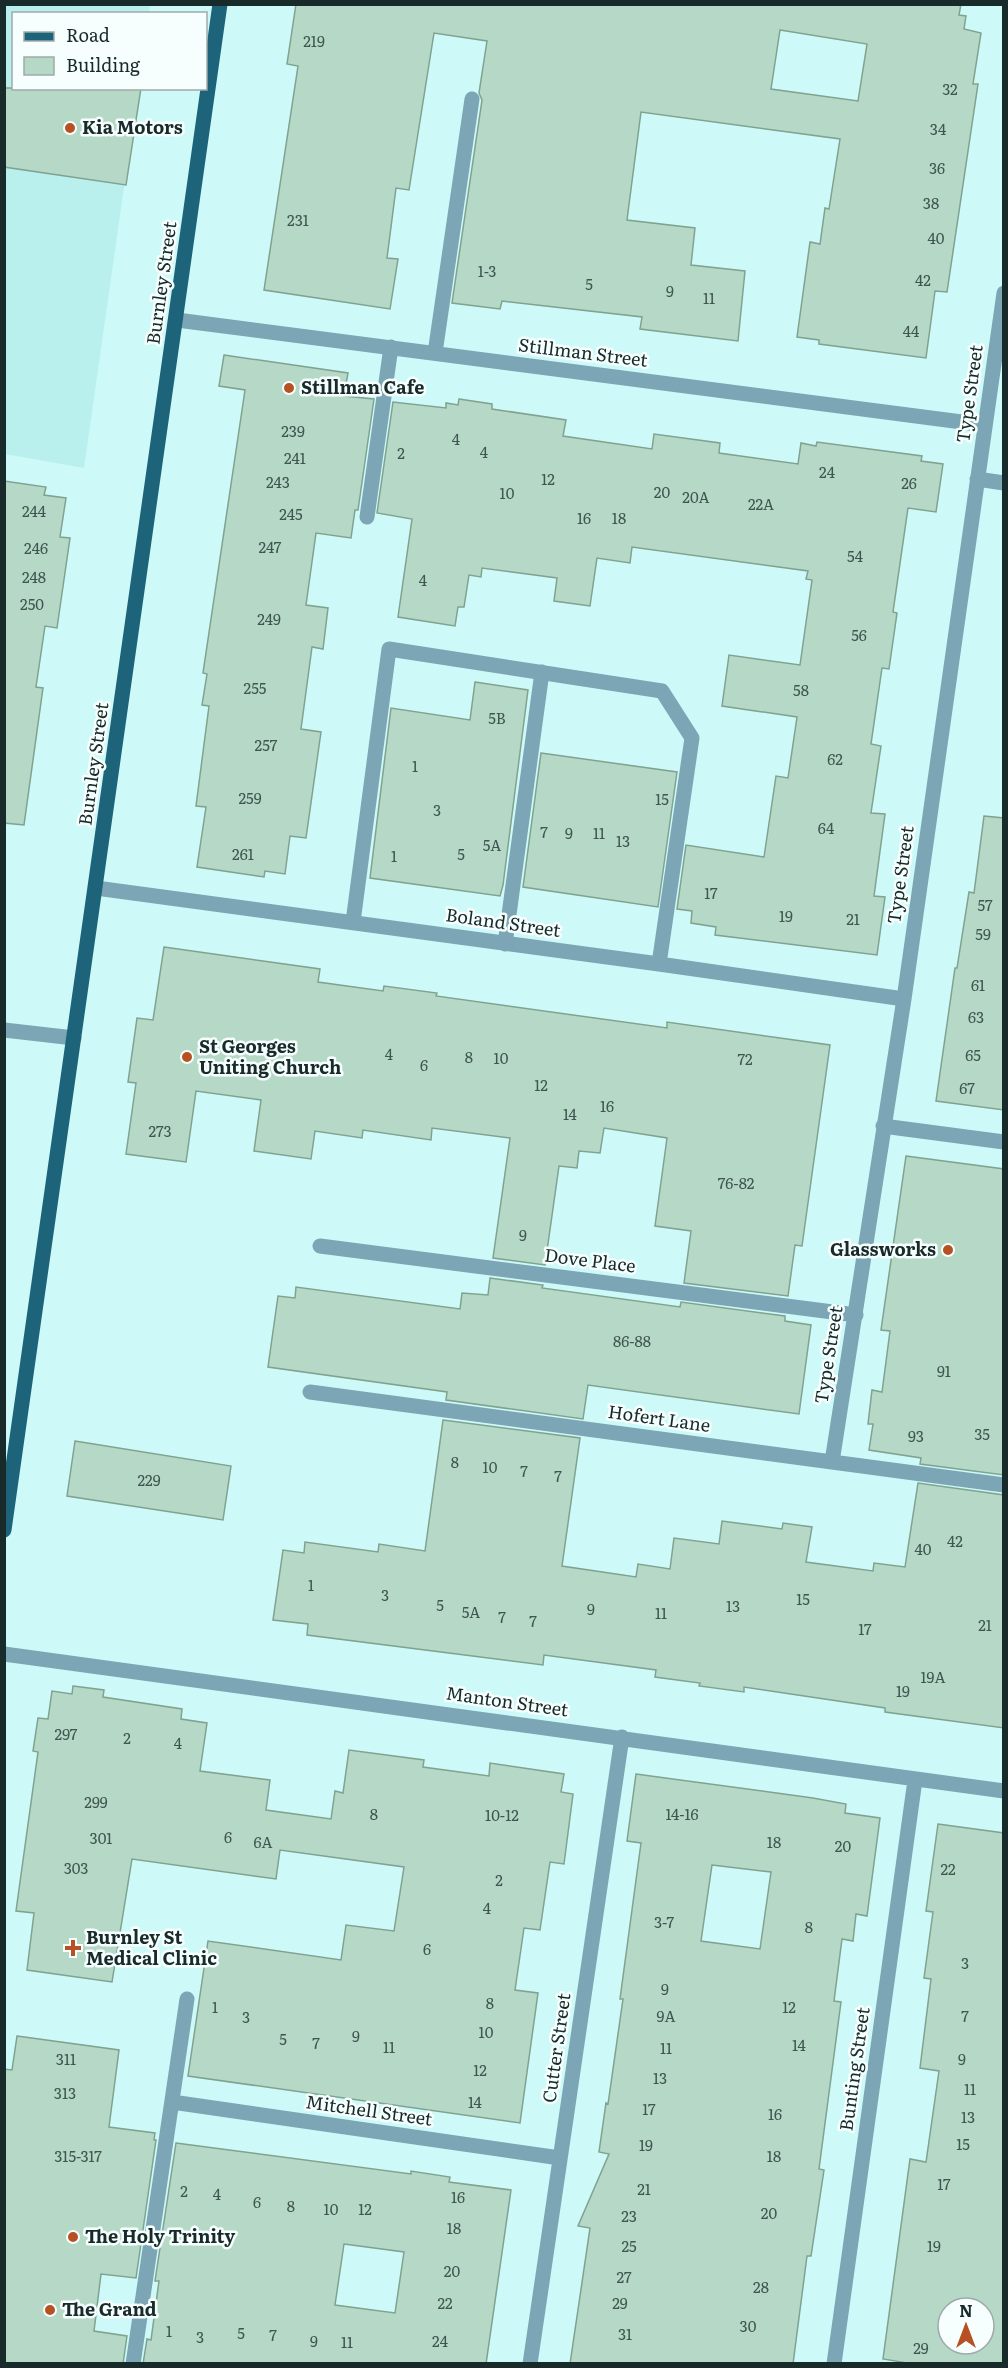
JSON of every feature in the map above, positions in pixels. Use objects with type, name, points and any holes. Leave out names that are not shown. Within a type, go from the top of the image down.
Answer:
[{"type":"main road","name":"Burnley Street","points":[[4,1530],[220,4]]},
{"type":"street","points":[[435,353],[472,99]]},
{"type":"street","name":"Type Street","points":[[832,1462],[904,999],[1004,293]]},
{"type":"street","name":"Stillman Street","points":[[177,320],[985,425]]},
{"type":"street","points":[[367,517],[391,347]]},
{"type":"street","points":[[977,479],[1004,483]]},
{"type":"street","points":[[353,922],[389,649],[662,691],[692,738],[659,964]]},
{"type":"street","points":[[506,944],[542,672]]},
{"type":"street","name":"Boland Street","points":[[96,888],[904,999]]},
{"type":"street","points":[[4,1030],[74,1038]]},
{"type":"street","points":[[883,1126],[1004,1142]]},
{"type":"street","name":"Dove Place","points":[[320,1246],[856,1315]]},
{"type":"street","name":"Hofert Lane","points":[[310,1392],[1004,1485]]},
{"type":"street","name":"Manton Street","points":[[4,1654],[1004,1791]]},
{"type":"street","name":"Cutter Street","points":[[530,2364],[622,1737]]},
{"type":"street","name":"Bunting Street","points":[[834,2364],[915,1780]]},
{"type":"street","points":[[133,2364],[187,1999]]},
{"type":"street","name":"Mitchell Street","points":[[172,2102],[560,2158]]},
{"type":"shaded area","points":[[4,5],[150,5],[149,12],[12,12],[12,90],[138,90],[84,468],[5,454]]},
{"type":"building","points":[[296,4],[961,4],[959,15],[966,16],[964,29],[981,33],[973,84],[978,84],[947,292],[935,291],[926,358],[819,344],[819,340],[797,337],[810,242],[820,244],[825,208],[829,209],[840,139],[641,112],[627,220],[695,228],[691,265],[745,271],[738,341],[640,329],[642,317],[502,301],[500,309],[452,303],[482,100],[479,93],[487,41],[434,33],[409,190],[396,188],[387,258],[398,259],[390,309],[264,290],[298,66],[287,64]],"holes":[[[780,30],[867,44],[858,101],[771,89]]]},
{"type":"building","name":"Kia Motors","points":[[4,88],[12,88],[12,90],[141,90],[126,185],[4,167]]},
{"type":"building","points":[[224,355],[348,373],[344,396],[374,399],[358,510],[355,510],[351,538],[316,533],[306,605],[328,608],[323,649],[312,647],[301,729],[321,732],[306,838],[290,836],[285,874],[265,871],[264,877],[197,867],[206,807],[196,806],[209,706],[202,705],[207,674],[203,673],[245,390],[219,386]]},
{"type":"building","points":[[459,399],[492,404],[492,409],[566,420],[563,436],[652,449],[654,434],[720,443],[719,453],[798,464],[801,443],[816,446],[817,442],[922,456],[921,461],[943,464],[936,512],[908,508],[893,612],[897,613],[889,669],[882,668],[871,744],[881,746],[871,813],[885,814],[874,896],[885,897],[877,955],[715,935],[716,927],[691,923],[692,911],[677,909],[686,845],[764,857],[776,776],[788,778],[797,717],[722,706],[729,655],[800,665],[812,580],[806,579],[808,571],[632,547],[630,563],[597,558],[590,606],[554,601],[557,578],[482,568],[481,577],[469,575],[464,607],[458,607],[455,626],[398,617],[412,519],[377,513],[393,402],[446,408],[446,403],[458,405]]},
{"type":"building","points":[[4,481],[46,487],[44,495],[66,498],[60,537],[70,538],[57,628],[45,626],[36,687],[43,688],[24,825],[4,823]]},
{"type":"building","points":[[475,682],[528,690],[500,896],[370,878],[391,708],[470,720]]},
{"type":"building","points":[[541,753],[677,772],[658,907],[523,887]]},
{"type":"building","points":[[984,816],[1004,818],[1004,1110],[936,1101],[955,968],[957,968],[969,892],[974,893]]},
{"type":"building","points":[[164,947],[320,969],[318,982],[383,991],[384,986],[437,993],[436,996],[667,1028],[667,1022],[830,1045],[802,1246],[795,1245],[788,1296],[684,1283],[691,1231],[655,1226],[667,1138],[604,1128],[600,1153],[579,1151],[577,1168],[559,1166],[545,1265],[493,1258],[510,1138],[432,1128],[431,1140],[363,1130],[362,1138],[315,1131],[311,1159],[254,1151],[261,1100],[196,1091],[186,1162],[126,1154],[136,1083],[128,1082],[137,1018],[153,1020]]},
{"type":"building","points":[[906,1156],[1004,1169],[1004,1475],[920,1464],[921,1458],[869,1450],[873,1424],[868,1424],[872,1390],[882,1392],[890,1331],[881,1330]]},
{"type":"building","points":[[490,1278],[543,1285],[542,1288],[680,1307],[681,1302],[785,1316],[785,1321],[811,1325],[799,1414],[588,1385],[583,1419],[446,1400],[447,1392],[268,1367],[278,1296],[295,1298],[296,1287],[460,1309],[462,1293],[488,1295]]},
{"type":"building","points":[[443,1420],[580,1438],[562,1566],[636,1577],[638,1564],[670,1569],[674,1538],[719,1544],[722,1521],[782,1529],[783,1523],[812,1527],[806,1562],[873,1571],[874,1563],[905,1567],[918,1483],[1004,1495],[1004,1728],[885,1712],[885,1708],[744,1687],[744,1692],[699,1686],[700,1683],[655,1677],[656,1670],[544,1655],[543,1665],[307,1635],[308,1624],[273,1620],[283,1550],[304,1553],[305,1542],[378,1552],[379,1544],[425,1551]]},
{"type":"building","points":[[75,1441],[231,1466],[223,1520],[67,1496]]},
{"type":"building","points":[[73,1686],[104,1690],[103,1697],[182,1709],[181,1719],[207,1723],[200,1771],[270,1780],[266,1810],[331,1819],[335,1791],[343,1793],[349,1750],[424,1760],[423,1767],[489,1776],[490,1763],[564,1774],[561,1792],[573,1794],[564,1864],[550,1862],[540,1930],[524,1928],[515,1990],[538,1993],[520,2123],[188,2076],[208,1941],[341,1960],[346,1925],[394,1931],[404,1867],[280,1850],[276,1879],[132,1859],[112,1982],[27,1970],[34,1913],[16,1911],[38,1752],[33,1751],[38,1718],[48,1719],[52,1691],[72,1694]]},
{"type":"building","points":[[636,1774],[813,1798],[846,1804],[845,1813],[880,1818],[867,1916],[856,1914],[853,1941],[842,1939],[834,2001],[841,2002],[819,2169],[824,2170],[811,2256],[807,2256],[793,2364],[570,2364],[590,2228],[578,2226],[609,2154],[599,2152],[623,1999],[620,1999],[641,1843],[627,1841]],"holes":[[[712,1865],[771,1872],[760,1949],[701,1941]]]},
{"type":"building","points":[[938,1824],[1004,1833],[1004,2364],[913,2364],[883,2359],[910,2159],[926,2162],[939,2071],[920,2068],[931,1979],[924,1978],[933,1912],[926,1911]]},
{"type":"building","points":[[17,2036],[119,2050],[109,2127],[155,2133],[154,2140],[156,2140],[136,2278],[101,2274],[94,2331],[127,2336],[123,2364],[4,2364],[4,2069],[12,2070]]},
{"type":"building","points":[[176,2143],[411,2174],[411,2171],[450,2177],[449,2182],[511,2190],[486,2364],[143,2364],[147,2339],[151,2340],[159,2281],[155,2281]],"holes":[[[344,2244],[404,2252],[395,2313],[335,2305]]]},
{"type":"place","name":"Kia Motors","points":[[70,128]]},
{"type":"place","name":"Stillman Cafe","points":[[289,388]]},
{"type":"place","name":"St Georges Uniting Church","points":[[187,1057]]},
{"type":"place","name":"Glassworks","points":[[948,1250]]},
{"type":"place","name":"Burnley St Medical Clinic","points":[[73,1948]]},
{"type":"place","name":"The Holy Trinity","points":[[73,2237]]},
{"type":"place","name":"The Grand","points":[[50,2310]]}]
